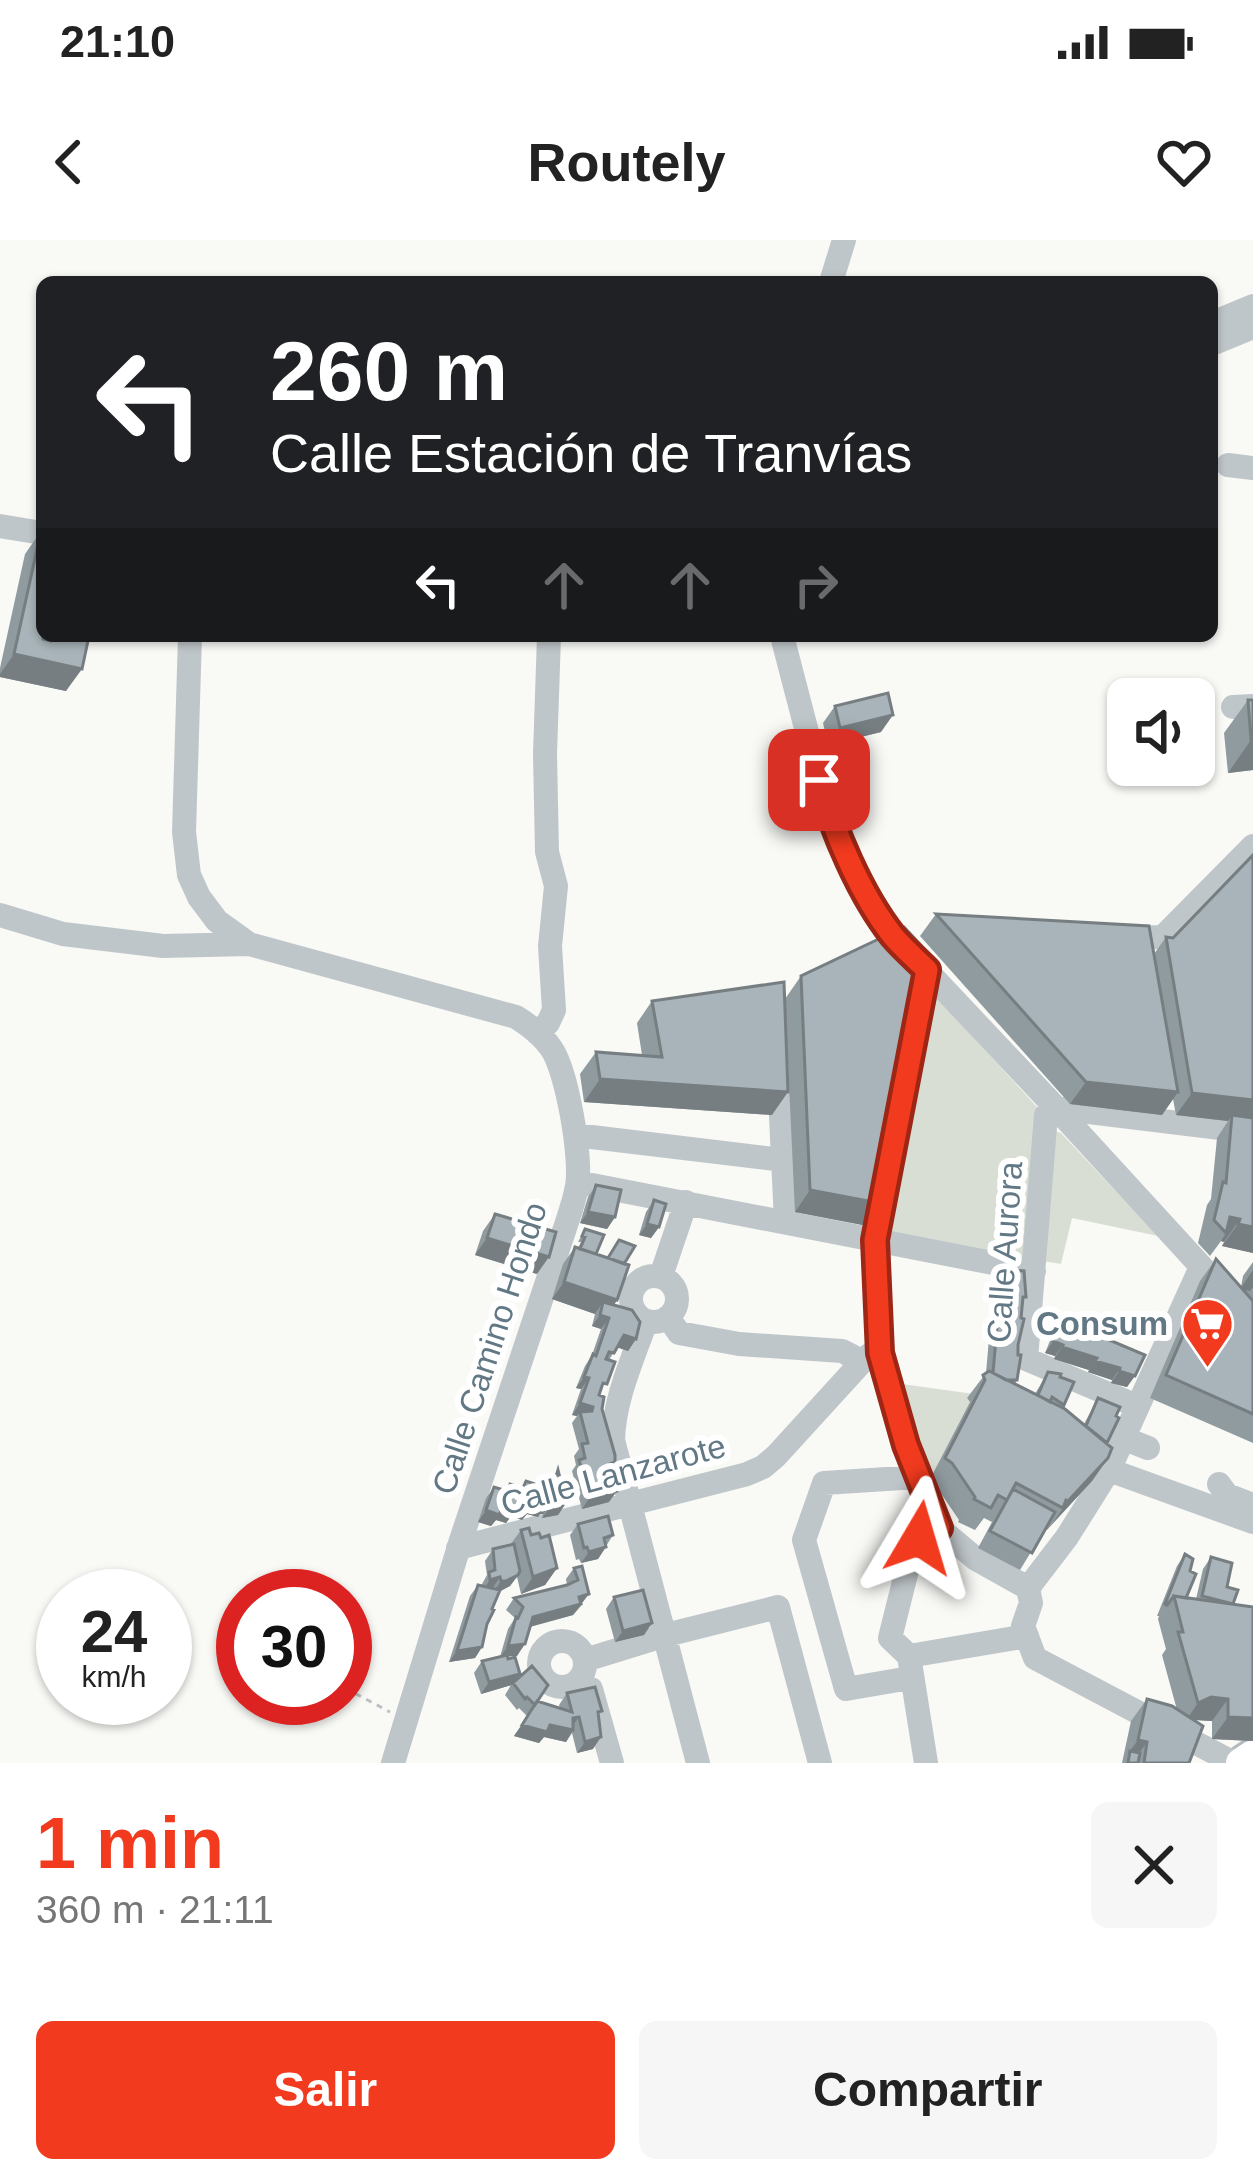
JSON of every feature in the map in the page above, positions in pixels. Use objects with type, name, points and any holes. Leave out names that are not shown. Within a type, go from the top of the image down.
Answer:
[{"type":"main road","points":[[1238,1763],[1253,1755]]},
{"type":"street","points":[[833,276],[844,240]]},
{"type":"street","points":[[1218,321],[1253,306]]},
{"type":"street","points":[[1218,342],[1253,327]]},
{"type":"street","points":[[0,526],[36,531]]},
{"type":"street","points":[[190,642],[184,832],[189,875],[217,921],[249,944]]},
{"type":"street","points":[[0,915],[63,934],[163,946],[249,944],[498,1011],[516,1017],[537,1033],[554,1010],[550,946],[556,886],[548,852],[545,754],[549,642]]},
{"type":"street","points":[[784,642],[831,824],[883,940],[1056,1108],[1253,1323]]},
{"type":"street","points":[[1093,936],[1137,949],[1163,938],[1253,846]]},
{"type":"street","points":[[883,940],[919,927]]},
{"type":"street","name":"Calle Camino Hondo","points":[[393,1763],[578,1182],[575,1136],[558,1059],[537,1033]]},
{"type":"street","points":[[777,1040],[786,1222]]},
{"type":"street","points":[[1163,1087],[1169,1121]]},
{"type":"street","points":[[1056,1108],[1253,1132]]},
{"type":"street","name":"Calle Aurora","points":[[1056,1108],[1046,1115],[1026,1359],[1137,1406]]},
{"type":"street","points":[[575,1136],[783,1160]]},
{"type":"street","points":[[893,1150],[875,1240],[870,1358],[939,1528],[976,1559],[1028,1588]]},
{"type":"street","points":[[578,1182],[1034,1271]]},
{"type":"street","points":[[661,1276],[686,1202]]},
{"type":"street","points":[[1201,1267],[1109,1470],[1028,1588],[1031,1603],[1023,1626],[1035,1658],[1238,1763]]},
{"type":"street","points":[[698,1763],[613,1440],[614,1420],[657,1319],[674,1311],[677,1298],[673,1285],[661,1276],[645,1277],[633,1288],[634,1311],[657,1319],[680,1333],[739,1345],[842,1351],[870,1358]]},
{"type":"street","name":"Calle Lanzarote","points":[[458,1548],[763,1467],[870,1358]]},
{"type":"street","points":[[1123,1438],[1148,1448]]},
{"type":"street","points":[[1109,1470],[1253,1522]]},
{"type":"street","points":[[846,1689],[804,1540],[824,1483],[918,1477]]},
{"type":"street","points":[[1219,1484],[1227,1495],[1253,1504]]},
{"type":"street","points":[[926,1763],[910,1667],[890,1638],[912,1550],[919,1538],[939,1528]]},
{"type":"street","points":[[612,1763],[593,1691],[582,1670],[666,1635],[778,1607],[820,1763]]},
{"type":"street","points":[[802,1694],[846,1689],[1027,1636]]},
{"type":"path","points":[[372,1701],[407,1723]]},
{"type":"shaded area","points":[[933,993],[1037,1107],[1023,1258],[887,1233]]},
{"type":"shaded area","points":[[1054,1131],[1158,1236],[1072,1218],[1061,1264],[1043,1261]]},
{"type":"shaded area","points":[[902,1384],[974,1394],[967,1398],[970,1402],[927,1485]]},
{"type":"building","points":[[36,554],[36,642],[88,642],[82,669],[14,654]]},
{"type":"building","points":[[888,693],[893,715],[840,728],[835,706]]},
{"type":"building","points":[[1248,700],[1253,700],[1251,740]]},
{"type":"building","points":[[1253,855],[1253,1100],[1192,1093],[1166,937],[1173,938]]},
{"type":"building","points":[[936,914],[1149,926],[1178,1092],[1086,1082]]},
{"type":"building","points":[[904,927],[932,957],[884,1204],[810,1190],[801,976]]},
{"type":"building","points":[[784,982],[788,1092],[600,1079],[596,1052],[662,1057],[652,1001]]},
{"type":"building","points":[[1232,1115],[1253,1118],[1253,1227],[1230,1217],[1226,1233],[1214,1220],[1226,1183]]},
{"type":"building","points":[[596,1185],[621,1190],[615,1217],[588,1212]]},
{"type":"building","points":[[654,1200],[666,1204],[659,1227],[647,1224]]},
{"type":"building","points":[[495,1214],[556,1232],[549,1257],[487,1238]]},
{"type":"building","points":[[585,1229],[604,1235],[596,1254],[580,1249]]},
{"type":"building","points":[[619,1240],[635,1246],[624,1264],[608,1258]]},
{"type":"building","points":[[575,1247],[629,1265],[617,1300],[564,1282]]},
{"type":"building","name":"Consum","points":[[1216,1259],[1253,1301],[1253,1414],[1166,1375]]},
{"type":"building","points":[[1002,1269],[1024,1271],[1026,1297],[1017,1380],[993,1373]]},
{"type":"building","points":[[603,1302],[632,1310],[640,1322],[636,1339],[624,1335],[614,1353],[609,1352],[606,1359],[615,1362],[599,1395],[604,1397],[602,1409],[615,1455],[610,1464],[617,1491],[590,1497],[579,1460],[585,1458],[582,1444],[588,1443],[580,1412],[593,1407],[580,1403],[589,1378],[584,1377],[609,1318],[600,1315]]},
{"type":"building","points":[[1062,1320],[1145,1355],[1135,1376],[1053,1341]]},
{"type":"building","points":[[989,1371],[1065,1409],[1112,1448],[1063,1508],[1016,1483],[1007,1500],[998,1495],[991,1508],[974,1499],[945,1458]]},
{"type":"building","points":[[1048,1372],[1074,1382],[1064,1405],[1038,1395]]},
{"type":"building","points":[[1098,1398],[1120,1407],[1107,1443],[1086,1426]]},
{"type":"building","points":[[558,1470],[566,1503],[550,1507],[551,1503],[533,1501],[530,1509],[517,1504],[514,1512],[502,1508],[499,1515],[486,1510],[494,1487],[523,1488],[526,1481],[538,1485],[541,1478],[554,1483]]},
{"type":"building","points":[[1013,1489],[1055,1512],[1032,1553],[990,1531]]},
{"type":"building","points":[[608,1516],[613,1535],[604,1538],[606,1547],[589,1552],[578,1524]]},
{"type":"building","points":[[529,1528],[531,1535],[549,1535],[557,1568],[533,1577],[521,1530]]},
{"type":"building","points":[[514,1544],[518,1575],[506,1581],[500,1577],[490,1580],[489,1572],[495,1570],[493,1549]]},
{"type":"building","points":[[1185,1554],[1193,1559],[1190,1571],[1196,1574],[1186,1598],[1174,1596],[1167,1605],[1165,1604]]},
{"type":"building","points":[[1211,1557],[1232,1563],[1227,1587],[1238,1590],[1233,1604],[1202,1596]]},
{"type":"building","points":[[582,1566],[589,1594],[579,1597],[581,1604],[533,1617],[525,1644],[508,1646],[523,1607],[514,1598],[578,1580],[574,1568]]},
{"type":"building","points":[[478,1585],[500,1590],[494,1610],[482,1647],[457,1651]]},
{"type":"building","points":[[643,1590],[652,1623],[623,1631],[614,1597]]},
{"type":"building","points":[[1174,1596],[1253,1607],[1253,1718],[1228,1717],[1228,1699],[1211,1697],[1198,1703],[1178,1632],[1183,1632]]},
{"type":"building","points":[[507,1655],[508,1659],[515,1657],[520,1674],[489,1682],[482,1661]]},
{"type":"building","points":[[532,1666],[548,1685],[535,1705],[513,1683]]},
{"type":"building","points":[[595,1687],[602,1711],[598,1712],[601,1737],[585,1742],[579,1717],[573,1718],[573,1730],[550,1725],[547,1732],[522,1725],[537,1701],[572,1712],[567,1693]]},
{"type":"building","points":[[1147,1699],[1172,1706],[1203,1726],[1189,1763],[1144,1763],[1147,1742],[1138,1740]]},
{"type":"building","points":[[1130,1751],[1140,1753],[1138,1763],[1128,1763]]},
{"type":"place","name":"Consum","points":[[1207,1369]]},
{"type":"route","points":[[819,780],[831,824],[861,883],[893,935],[927,970],[875,1240],[880,1353],[906,1445],[939,1528],[919,1538]]}]
